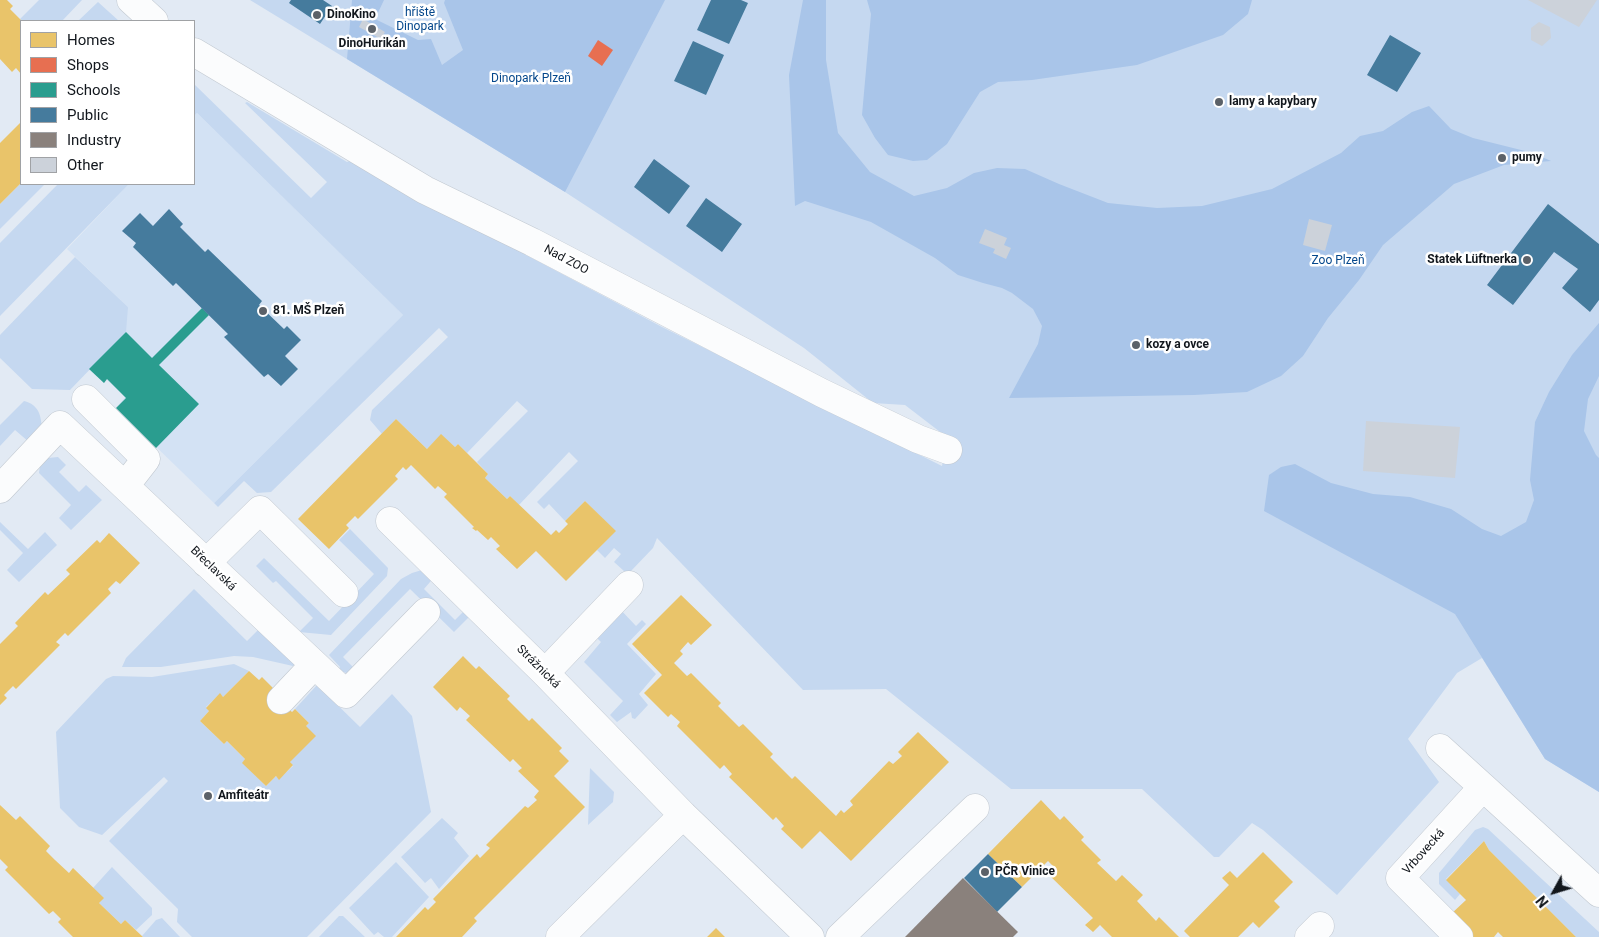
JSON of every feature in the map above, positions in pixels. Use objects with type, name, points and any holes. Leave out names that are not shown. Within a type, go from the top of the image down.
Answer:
[{"type":"street","points":[[131,0],[153,20]]},
{"type":"street","name":"Nad ZOO","points":[[195,53],[425,190],[532,242],[822,393],[918,439],[948,450]]},
{"type":"street","points":[[86,399],[146,459],[125,486]]},
{"type":"street","name":"Břeclavská","points":[[0,489],[60,425],[346,694],[426,612]]},
{"type":"street","points":[[206,563],[260,510],[344,593]]},
{"type":"street","name":"Strážnická","points":[[390,521],[545,673],[683,815],[810,937]]},
{"type":"street","points":[[545,673],[629,584]]},
{"type":"street","points":[[281,700],[314,665]]},
{"type":"street","points":[[1440,748],[1599,893]]},
{"type":"street","name":"Vrbovecká","points":[[1459,937],[1400,878],[1483,787]]},
{"type":"street","points":[[840,937],[975,808]]},
{"type":"street","points":[[560,937],[683,815]]},
{"type":"shaded area","name":"81. MŠ Plzeň","points":[[197,113],[403,315],[214,503],[116,408],[125,397],[107,380],[104,383],[89,369],[128,307],[67,249],[128,185],[195,185],[195,115]]},
{"type":"green space","points":[[39,0],[82,0],[63,20],[20,19]]},
{"type":"green space","points":[[250,0],[1599,0],[1599,792],[1545,759],[1482,658],[1457,673],[1408,739],[1439,782],[1337,895],[1263,830],[1252,823],[1219,857],[1214,857],[1142,789],[1011,789],[886,689],[803,690],[657,538],[653,548],[631,571],[624,571],[614,562],[621,554],[614,548],[605,558],[597,550],[615,531],[585,501],[565,521],[549,504],[544,509],[537,502],[578,461],[569,452],[519,505],[510,496],[507,499],[485,478],[488,474],[477,462],[528,411],[517,401],[467,453],[458,444],[455,447],[441,435],[427,449],[396,419],[382,434],[370,420],[372,410],[448,337],[439,328],[271,492],[257,493],[244,481],[218,507],[214,503],[403,315],[197,113],[195,115],[195,85],[311,198],[327,182],[245,103],[247,102],[347,162],[349,161],[662,327],[942,466],[948,438],[905,405],[873,403],[804,348],[565,192]]},
{"type":"green space","name":"Dinopark Plzeň","points":[[352,0],[384,0],[375,19],[418,40],[431,39],[442,65],[463,50],[444,3],[445,0],[665,0],[565,192],[347,59]]},
{"type":"green space","name":"Zoo Plzeň","points":[[803,0],[826,0],[826,60],[838,133],[870,172],[914,196],[947,188],[974,173],[997,168],[1025,169],[1108,203],[1157,208],[1202,206],[1272,189],[1341,153],[1360,136],[1383,131],[1412,112],[1429,106],[1451,129],[1473,138],[1533,153],[1551,161],[1504,165],[1454,184],[1383,245],[1359,280],[1328,318],[1303,356],[1281,376],[1247,392],[1194,395],[1009,398],[1038,344],[1042,326],[1033,309],[1002,288],[958,275],[935,258],[871,222],[805,201],[795,206],[789,75]]},
{"type":"green space","points":[[867,0],[1252,0],[1248,14],[1223,35],[1137,65],[1032,80],[998,82],[980,92],[947,144],[927,160],[913,161],[888,155],[875,138],[862,115],[871,14]]},
{"type":"green space","points":[[98,2],[118,20],[79,20]]},
{"type":"green space","points":[[20,184],[44,185],[0,229],[0,204]]},
{"type":"green space","points":[[57,185],[128,185],[0,316],[0,243]]},
{"type":"green space","points":[[75,257],[128,307],[126,332],[70,390],[32,389],[0,358],[0,335]]},
{"type":"green space","points":[[1599,323],[1599,376],[1588,399],[1584,431],[1599,458],[1599,792],[1545,759],[1455,614],[1264,511],[1269,475],[1281,467],[1295,464],[1331,483],[1373,494],[1410,497],[1451,509],[1482,529],[1501,536],[1526,522],[1534,500],[1530,480],[1535,422],[1549,392],[1572,355]]},
{"type":"green space","points":[[24,401],[33,405],[38,411],[42,429],[29,442],[15,430],[0,446],[0,425]]},
{"type":"green space","points":[[58,457],[66,465],[59,472],[79,492],[86,485],[102,500],[71,530],[59,518],[71,505],[39,473],[40,465],[48,458]]},
{"type":"green space","points":[[0,522],[28,549],[45,532],[57,545],[19,582],[7,570],[23,553],[0,530]]},
{"type":"green space","points":[[350,529],[388,568],[387,576],[331,635],[299,632],[313,618],[276,581],[273,583],[256,566],[264,558],[329,621],[374,574],[339,540]]},
{"type":"green space","points":[[422,570],[436,575],[424,589],[455,620],[469,606],[474,612],[454,632],[410,589],[343,657],[357,671],[348,673],[338,670],[340,667],[329,655],[401,579]]},
{"type":"green space","points":[[194,589],[247,641],[260,628],[295,664],[293,666],[253,657],[234,656],[161,667],[122,667],[126,658]]},
{"type":"green space","points":[[619,608],[636,626],[642,620],[646,624],[627,644],[656,674],[639,694],[648,705],[635,719],[632,718],[631,712],[617,722],[610,715],[623,701],[584,662],[601,642],[591,632]]},
{"type":"green space","points":[[234,664],[249,671],[223,697],[220,694],[206,707],[209,711],[200,721],[224,744],[227,741],[245,759],[243,763],[266,786],[276,776],[279,779],[293,766],[290,762],[309,723],[295,709],[317,685],[360,727],[392,694],[412,716],[431,812],[307,937],[192,937],[177,922],[178,909],[109,841],[168,781],[164,777],[102,835],[79,827],[60,808],[56,732],[106,679],[113,676],[152,677]]},
{"type":"green space","points":[[590,768],[614,792],[613,802],[588,825]]},
{"type":"green space","points":[[442,818],[458,833],[454,838],[469,856],[439,889],[431,878],[425,883],[401,857]]},
{"type":"green space","points":[[1483,827],[1488,829],[1599,932],[1599,937],[1576,937],[1489,850],[1484,841],[1446,879],[1460,894],[1455,900],[1439,884],[1439,873],[1475,830]]},
{"type":"green space","points":[[396,862],[429,897],[392,937],[384,937],[378,932],[374,935],[349,908]]},
{"type":"green space","points":[[112,867],[152,908],[152,915],[136,930],[125,920],[121,924],[99,903],[103,898],[93,888]]},
{"type":"green space","points":[[339,916],[343,916],[365,937],[319,937]]},
{"type":"green space","points":[[162,918],[180,937],[142,936],[156,920]]},
{"type":"building: Homes","points":[[0,0],[7,0],[13,6],[10,9],[21,20],[20,73],[16,68],[12,72],[0,59]]},
{"type":"building: Homes","points":[[20,123],[20,184],[0,204],[0,143]]},
{"type":"building: Homes","points":[[396,419],[427,449],[441,434],[455,447],[458,444],[488,474],[485,478],[507,499],[510,496],[551,535],[556,530],[559,533],[568,524],[565,521],[585,501],[616,531],[566,581],[536,551],[517,569],[496,549],[500,546],[491,537],[488,540],[472,528],[474,527],[444,497],[447,494],[438,486],[435,489],[411,465],[406,470],[403,467],[395,476],[398,479],[358,519],[355,516],[346,525],[349,528],[329,549],[298,519]]},
{"type":"building: Homes","points":[[109,533],[140,563],[120,584],[116,581],[108,589],[111,593],[68,636],[65,633],[56,642],[60,645],[16,689],[13,686],[4,695],[7,698],[0,705],[0,644],[18,626],[15,623],[45,592],[48,595],[70,574],[66,570],[97,540],[100,543]]},
{"type":"building: Homes","points":[[681,595],[712,625],[691,645],[688,642],[680,651],[683,654],[674,663],[687,676],[691,673],[721,703],[718,706],[739,727],[743,724],[773,754],[770,757],[792,779],[795,776],[836,816],[841,810],[844,813],[853,805],[850,801],[889,761],[893,764],[902,756],[898,752],[918,732],[949,762],[851,861],[820,831],[802,849],[781,829],[784,826],[776,817],[773,820],[729,777],[732,774],[724,765],[720,769],[677,726],[680,722],[671,714],[668,717],[644,693],[662,675],[632,644]]},
{"type":"building: Homes","points":[[463,656],[476,669],[479,666],[510,696],[507,699],[529,721],[532,718],[562,748],[559,751],[569,761],[554,776],[585,807],[474,918],[477,921],[462,937],[396,937],[425,907],[428,910],[436,902],[433,899],[477,854],[480,858],[490,848],[486,845],[525,806],[528,808],[537,800],[534,797],[539,791],[518,771],[522,768],[513,759],[510,762],[466,720],[470,716],[460,707],[457,711],[433,687]]},
{"type":"building: Homes","points":[[249,671],[259,680],[262,677],[276,691],[273,694],[292,712],[295,709],[309,723],[306,726],[316,736],[290,762],[293,765],[279,780],[276,776],[266,786],[242,763],[245,759],[227,741],[224,744],[200,721],[209,711],[206,708],[220,693],[223,697]]},
{"type":"building: Homes","points":[[1041,800],[1060,820],[1064,816],[1084,837],[1081,840],[1101,860],[1097,863],[1116,881],[1122,875],[1143,895],[1137,901],[1156,921],[1159,917],[1179,937],[1112,937],[1100,925],[1093,932],[1085,925],[1093,918],[1047,873],[1053,866],[1048,861],[1022,887],[988,854]]},
{"type":"building: Homes","points":[[0,805],[16,820],[20,816],[50,846],[46,851],[55,860],[69,873],[73,868],[104,898],[99,903],[121,924],[125,920],[143,937],[73,937],[58,922],[61,919],[53,911],[49,914],[5,870],[8,867],[0,859]]},
{"type":"building: Homes","points":[[1484,841],[1489,850],[1576,937],[1503,937],[1498,932],[1494,937],[1472,937],[1450,915],[1466,900],[1446,880]]},
{"type":"building: Homes","points":[[1263,852],[1293,882],[1274,901],[1280,907],[1259,928],[1253,922],[1238,937],[1190,937],[1184,931],[1229,885],[1222,878],[1230,871],[1237,878]]},
{"type":"building: Homes","points":[[716,928],[725,937],[707,937]]},
{"type":"building: Shops","points":[[598,40],[613,50],[602,66],[588,56]]},
{"type":"building: Schools","points":[[202,308],[209,315],[159,365],[199,404],[156,448],[116,408],[126,398],[107,379],[104,383],[89,369],[126,332],[152,358]]},
{"type":"building: Public","name":"DinoKino","points":[[291,0],[323,0],[332,6],[320,24],[289,3]]},
{"type":"building: Public","points":[[711,0],[741,0],[748,3],[729,44],[697,30]]},
{"type":"building: Public","points":[[1390,35],[1421,53],[1397,92],[1367,75]]},
{"type":"building: Public","points":[[693,41],[724,55],[706,95],[674,81]]},
{"type":"building: Public","points":[[654,159],[690,186],[669,214],[634,187]]},
{"type":"building: Public","points":[[706,198],[742,224],[722,252],[686,226]]},
{"type":"building: Public","name":"Statek Lüftnerka","points":[[1548,204],[1599,244],[1599,300],[1590,312],[1562,288],[1578,269],[1554,252],[1513,305],[1487,285]]},
{"type":"building: Public","points":[[169,209],[183,224],[180,227],[205,252],[208,249],[262,301],[259,305],[284,329],[287,326],[301,340],[285,356],[298,369],[281,386],[268,374],[264,377],[224,337],[228,334],[176,283],[173,286],[133,247],[136,243],[122,231],[140,213],[153,226]]},
{"type":"building: Public","points":[[988,854],[1022,887],[997,912],[964,878]]},
{"type":"building: Industry","points":[[963,878],[1018,932],[1013,937],[905,937]]},
{"type":"building: Other","points":[[1528,0],[1597,0],[1579,27]]},
{"type":"building: Other","name":"DinoHurikán","points":[[363,19],[385,32],[381,39],[359,27]]},
{"type":"building: Other","points":[[1539,22],[1550,27],[1551,38],[1542,46],[1531,40],[1531,28]]},
{"type":"building: Other","points":[[1309,219],[1332,225],[1325,251],[1303,245]]},
{"type":"building: Other","points":[[985,229],[1007,238],[1004,245],[1011,248],[1006,259],[993,253],[995,249],[979,243]]},
{"type":"building: Other","points":[[1366,421],[1460,427],[1455,478],[1363,471]]},
{"type":"place","name":"DinoKino","points":[[317,15]]},
{"type":"place","name":"DinoHurikán","points":[[372,29]]},
{"type":"place","name":"lamy a kapybary","points":[[1219,102]]},
{"type":"place","name":"pumy","points":[[1502,158]]},
{"type":"place","name":"Statek Lüftnerka","points":[[1527,260]]},
{"type":"place","name":"81. MŠ Plzeň","points":[[263,311]]},
{"type":"place","name":"kozy a ovce","points":[[1136,345]]},
{"type":"place","name":"Amfiteátr","points":[[208,796]]},
{"type":"place","name":"PČR Vinice","points":[[985,872]]},
{"type":"park label","name":"hřiště Dinopark","points":[[420,20]]}]
